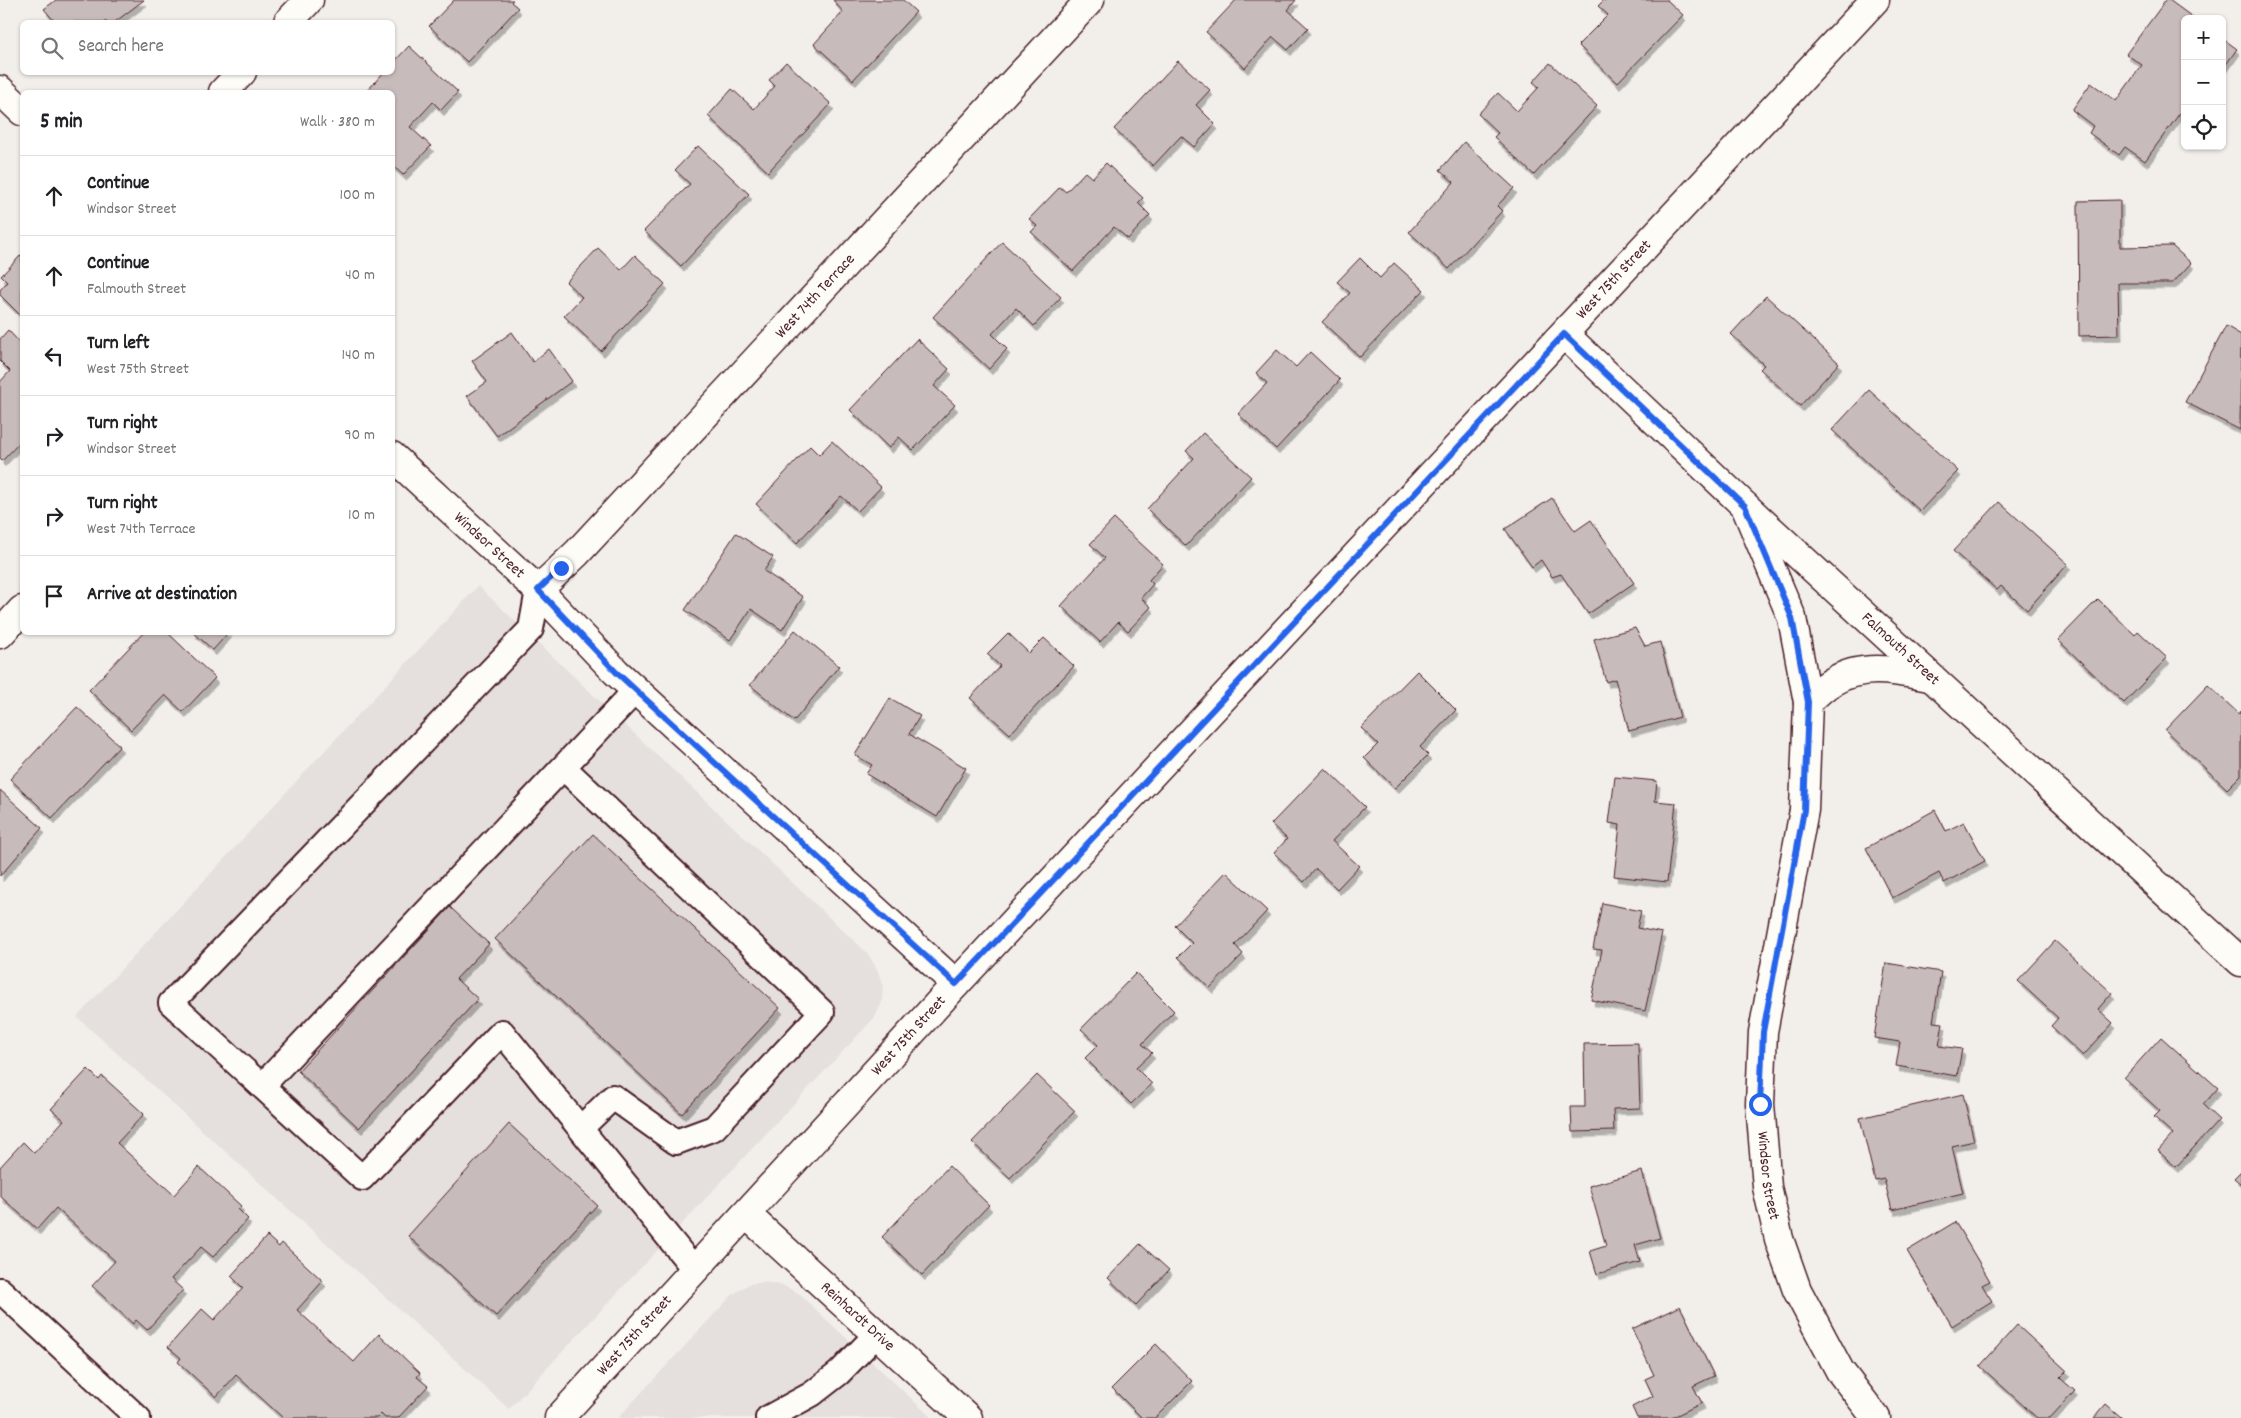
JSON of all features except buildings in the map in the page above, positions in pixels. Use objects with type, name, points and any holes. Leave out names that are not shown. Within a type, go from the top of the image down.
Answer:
[{"type":"street","points":[[290,20],[309,0]]},
{"type":"street","name":"West 74th Terrace","points":[[538,590],[577,553],[1090,0]]},
{"type":"street","name":"West 75th Street","points":[[559,1418],[956,984],[1875,0]]},
{"type":"street","points":[[225,90],[239,75]]},
{"type":"street","points":[[0,90],[20,109]]},
{"type":"street","name":"Falmouth Street","points":[[1564,334],[1929,677],[1988,728],[2241,962]]},
{"type":"street","name":"Windsor Street","points":[[395,459],[538,590],[636,690],[956,984]]},
{"type":"street","name":"Windsor Street","points":[[1745,506],[1792,618],[1808,702],[1804,810],[1763,1032],[1760,1104],[1767,1187],[1779,1239],[1797,1290],[1840,1371],[1876,1418]]},
{"type":"street","points":[[0,634],[20,612]]},
{"type":"street","points":[[1808,702],[1833,681],[1864,670],[1890,670],[1929,677]]},
{"type":"street","name":"Reinhardt Drive","points":[[747,1214],[968,1418]]},
{"type":"lane","points":[[538,590],[531,629],[171,1003],[362,1178],[502,1032],[695,1270]]},
{"type":"lane","points":[[262,1086],[636,690]]},
{"type":"lane","points":[[564,768],[822,1012],[714,1128],[676,1142],[613,1097],[581,1128]]},
{"type":"lane","points":[[0,1290],[138,1418]]},
{"type":"lane","points":[[776,1416],[812,1394],[839,1373],[877,1334]]},
{"type":"shaded area","points":[[478,586],[868,954],[878,971],[883,987],[882,1002],[875,1017],[509,1409],[77,1017]]},
{"type":"shaded area","points":[[765,1282],[784,1286],[798,1293],[932,1418],[618,1418],[732,1295],[749,1284]]},
{"type":"route","points":[[561,568],[538,590],[616,672],[956,984],[1564,334],[1694,460],[1745,506],[1792,618],[1808,702],[1804,810],[1763,1032],[1760,1104]]}]
